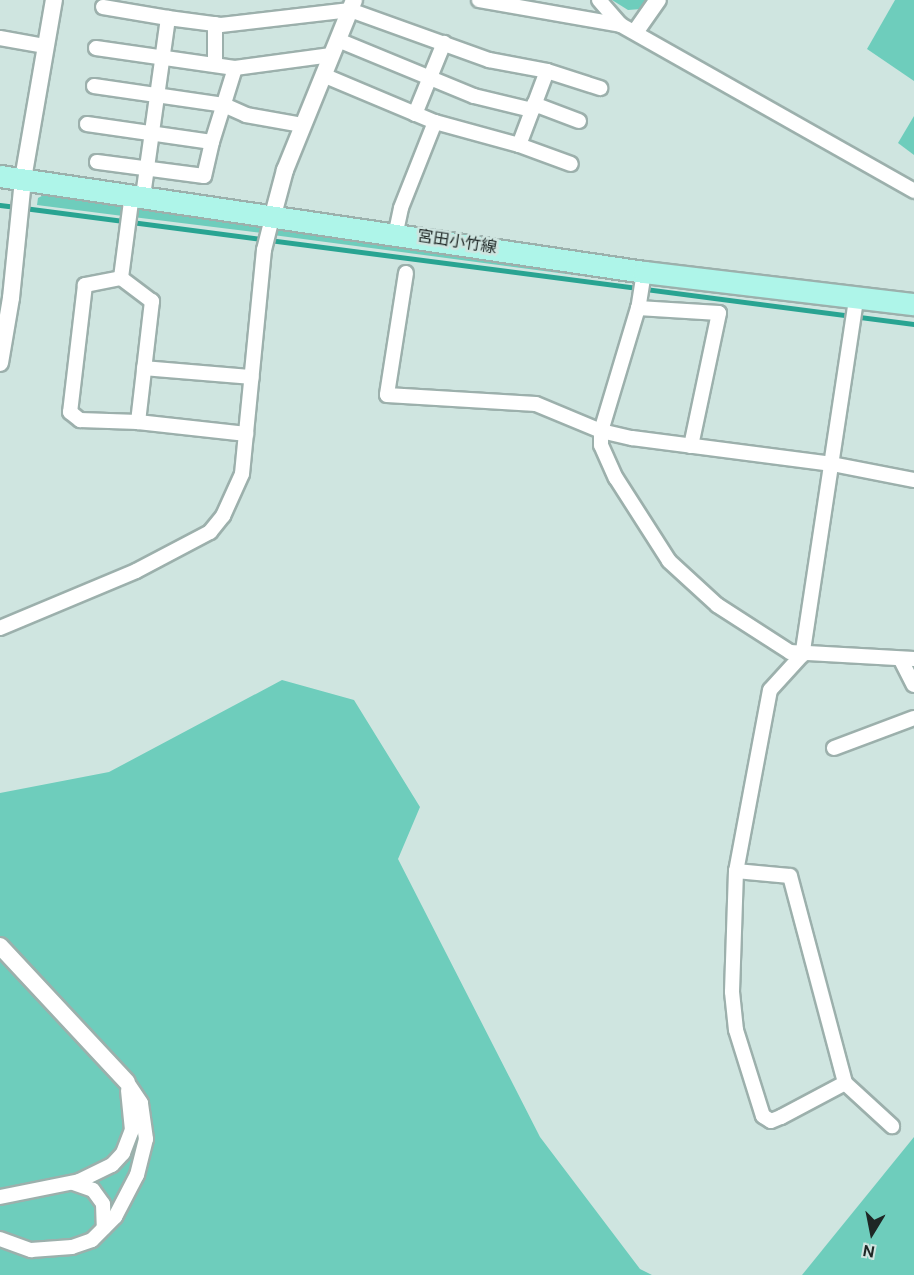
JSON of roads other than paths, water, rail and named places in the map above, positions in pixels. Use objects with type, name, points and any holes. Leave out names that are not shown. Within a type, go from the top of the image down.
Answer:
[{"type":"main road","name":"宮田小竹線","points":[[0,176],[137,195],[270,224],[396,232],[643,277],[855,305],[914,304]]},
{"type":"street","points":[[0,363],[23,179],[54,0]]},
{"type":"street","points":[[479,0],[629,28]]},
{"type":"street","points":[[599,0],[629,28],[914,191]]},
{"type":"street","points":[[629,28],[658,0]]},
{"type":"street","points":[[0,628],[136,572],[210,532],[235,496],[246,434],[264,250],[270,224],[302,125],[352,5]]},
{"type":"street","points":[[103,7],[215,24],[352,5],[489,60],[547,71],[600,88]]},
{"type":"street","points":[[121,278],[129,216],[147,168],[168,18]]},
{"type":"street","points":[[215,24],[215,65]]},
{"type":"street","points":[[0,38],[45,46]]},
{"type":"street","points":[[415,114],[444,43]]},
{"type":"street","points":[[96,48],[236,68],[334,47],[430,78],[474,96],[533,107],[579,121]]},
{"type":"street","points":[[97,162],[204,176],[212,142],[236,68]]},
{"type":"street","points":[[519,145],[547,71]]},
{"type":"street","points":[[323,75],[435,122],[519,145],[571,164]]},
{"type":"street","points":[[94,86],[224,105],[246,115],[302,125]]},
{"type":"street","points":[[396,232],[401,208],[435,122]]},
{"type":"street","points":[[87,124],[212,142]]},
{"type":"street","points":[[406,273],[387,395],[536,404],[601,431],[691,446],[832,464],[914,480]]},
{"type":"street","points":[[643,277],[638,304],[601,431],[601,445],[616,478],[669,561],[717,606],[762,637],[802,655],[907,660],[914,685]]},
{"type":"street","points":[[138,422],[152,301],[121,278],[85,285],[70,411],[80,420],[138,422],[246,434]]},
{"type":"street","points":[[638,304],[719,313],[691,446]]},
{"type":"street","points":[[844,1083],[781,1117],[771,1121],[762,1116],[736,1030],[732,992],[736,871],[770,690],[802,655],[855,305]]},
{"type":"street","points":[[144,368],[252,377]]},
{"type":"street","points":[[834,748],[914,718]]},
{"type":"street","points":[[736,871],[790,876],[844,1083],[892,1126]]},
{"type":"street","points":[[0,946],[127,1082],[141,1103],[147,1139],[137,1175],[104,1228],[92,1240],[54,1249],[31,1250],[0,1239]]},
{"type":"street","points":[[0,1197],[72,1182],[103,1170],[123,1153],[134,1116],[127,1082]]},
{"type":"street","points":[[72,1182],[93,1190],[98,1197],[105,1217],[104,1228]]},
{"type":"waterway","points":[[0,205],[16,207]]},
{"type":"waterway","points":[[24,208],[914,324]]}]
